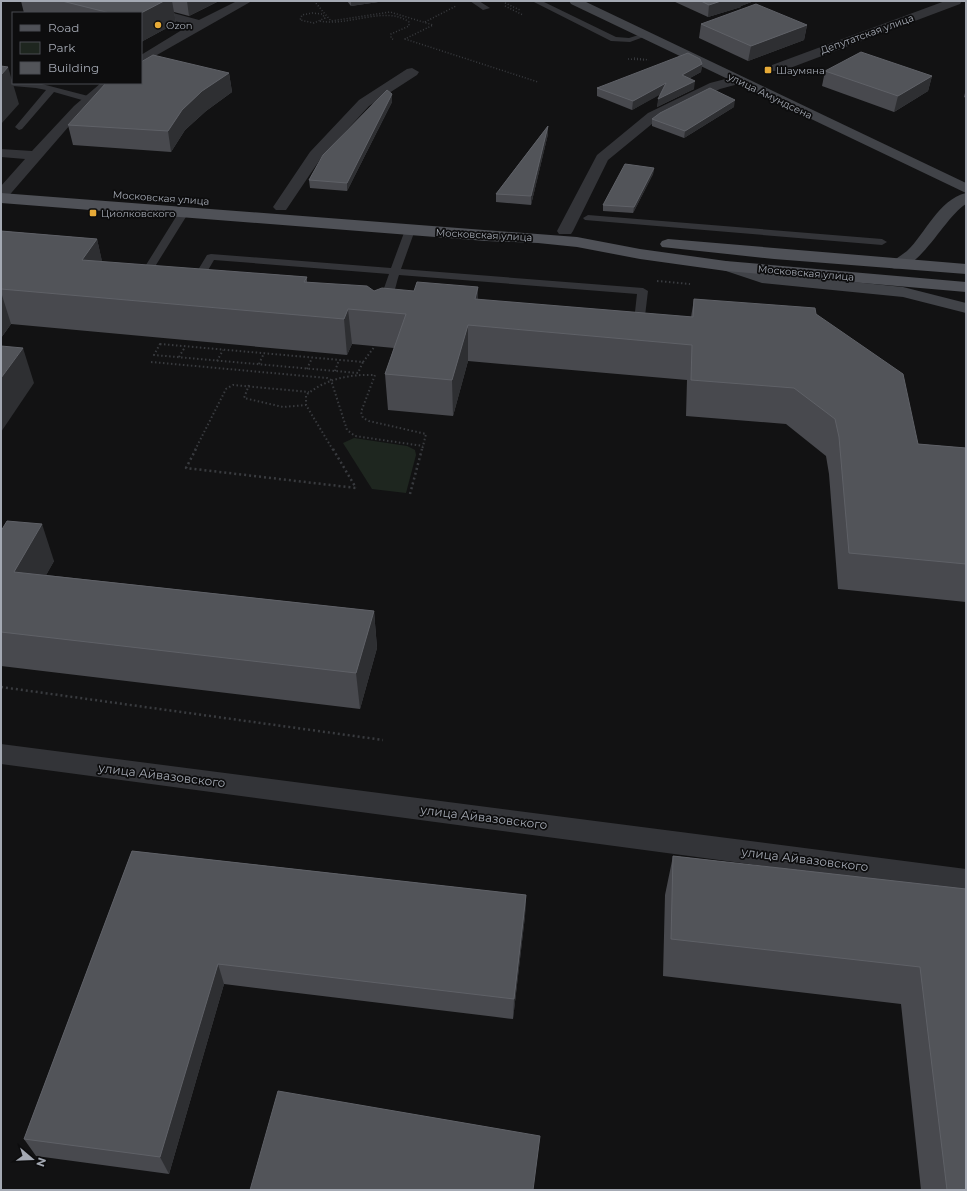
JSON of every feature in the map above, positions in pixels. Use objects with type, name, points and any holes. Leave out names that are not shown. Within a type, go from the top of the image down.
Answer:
[{"type":"main road","name":"улица Амундсена","points":[[575,1],[966,189]]},
{"type":"main road","name":"Московская улица","points":[[3,192],[281,207],[565,231],[687,246],[898,265],[966,269]]},
{"type":"main road","name":"Московская улица","points":[[3,192],[184,212],[410,230],[554,239],[726,266],[966,287]]},
{"type":"main road","points":[[898,265],[912,255],[940,219],[957,203],[966,198]]},
{"type":"main road","points":[[726,266],[762,278],[903,292],[966,308]]},
{"type":"street","points":[[115,1],[200,24]]},
{"type":"street","points":[[142,59],[200,24],[246,1]]},
{"type":"street","name":"Депутатская улица","points":[[778,68],[956,1]]},
{"type":"street","points":[[281,207],[315,155],[364,103],[412,72]]},
{"type":"street","points":[[565,231],[602,158],[653,116],[715,86],[737,80]]},
{"type":"street","points":[[3,192],[34,155],[89,99],[108,84]]},
{"type":"street","points":[[1,153],[34,155]]},
{"type":"street","name":"улица Айвазовского","points":[[1,754],[966,881]]},
{"type":"lane","points":[[474,1],[486,8]]},
{"type":"lane","points":[[536,1],[614,40],[630,40],[645,35]]},
{"type":"lane","points":[[1,82],[12,83]]},
{"type":"lane","points":[[24,84],[36,85],[89,99]]},
{"type":"lane","points":[[19,127],[52,89]]},
{"type":"lane","points":[[137,288],[184,212]]},
{"type":"lane","points":[[588,218],[882,242]]},
{"type":"lane","points":[[382,309],[410,230]]},
{"type":"lane","points":[[213,281],[197,280],[210,257],[643,291],[640,316],[617,314]]},
{"type":"lane","points":[[474,290],[478,278]]},
{"type":"lane","points":[[367,294],[402,296]]},
{"type":"path","points":[[314,1],[331,21],[390,12],[434,25],[405,39],[538,82]]},
{"type":"path","points":[[425,22],[460,4]]},
{"type":"path","points":[[312,13],[326,16],[326,18],[320,21],[308,23],[300,20],[300,17],[312,13]]},
{"type":"path","points":[[320,21],[330,25],[387,16],[402,16],[407,20],[409,25],[406,29],[391,34],[391,38],[394,40]]},
{"type":"path","points":[[363,362],[160,344],[154,355],[375,375],[361,412],[363,418],[369,421],[426,434],[410,494]]},
{"type":"path","points":[[179,357],[185,346]]},
{"type":"path","points":[[358,373],[363,362],[375,346]]},
{"type":"path","points":[[217,361],[223,350]]},
{"type":"path","points":[[259,364],[264,354]]},
{"type":"path","points":[[307,369],[312,358]]},
{"type":"path","points":[[335,371],[339,360]]},
{"type":"path","points":[[151,362],[327,378],[331,380]]},
{"type":"path","points":[[309,392],[233,385],[226,388],[186,468],[356,488],[306,405],[306,396],[315,386],[358,373]]},
{"type":"path","points":[[331,380],[347,430],[355,436],[423,446]]},
{"type":"path","points":[[249,386],[244,398],[283,407],[306,405]]},
{"type":"path","points":[[1,687],[383,740]]},
{"type":"green space","points":[[354,438],[407,446],[415,450],[416,455],[406,493],[372,489],[343,443]]},
{"type":"building","points":[[62,1],[164,1],[142,12],[106,12]]},
{"type":"building","points":[[701,1],[721,1],[709,5]]},
{"type":"building","points":[[756,4],[807,25],[751,46],[701,24]]},
{"type":"building","points":[[861,52],[932,76],[898,96],[825,71]]},
{"type":"building","points":[[688,53],[700,59],[702,64],[682,75],[695,81],[658,99],[666,83],[633,101],[597,88]]},
{"type":"building","points":[[153,55],[229,73],[202,91],[182,110],[168,131],[68,125],[105,84],[142,84],[142,61]]},
{"type":"building","points":[[1,66],[8,67],[1,75]]},
{"type":"building","points":[[710,88],[735,100],[685,131],[652,119],[660,113]]},
{"type":"building","points":[[387,90],[392,94],[347,183],[309,180],[323,155]]},
{"type":"building","points":[[548,126],[531,196],[496,194]]},
{"type":"building","points":[[625,164],[654,168],[634,207],[603,205]]},
{"type":"building","points":[[1,231],[97,239],[82,260],[307,277],[304,282],[367,286],[374,291],[382,288],[414,291],[417,282],[478,287],[475,299],[693,317],[694,299],[815,308],[816,314],[903,374],[918,444],[966,448],[966,564],[849,553],[839,437],[835,419],[794,388],[691,380],[692,345],[468,325],[452,380],[385,374],[406,314],[348,309],[344,319],[1,289]]},
{"type":"building","points":[[1,346],[23,348],[1,378]]},
{"type":"building","points":[[7,521],[42,524],[14,572],[374,611],[356,673],[1,632],[1,531]]},
{"type":"building","points":[[132,851],[526,895],[514,999],[218,964],[160,1157],[24,1139]]},
{"type":"building","points":[[673,856],[966,889],[966,1190],[947,1190],[920,967],[671,939]]},
{"type":"building","points":[[278,1091],[540,1136],[533,1190],[250,1190]]},
{"type":"place","name":"Ozon","points":[[158,25]]},
{"type":"place","name":"Шаумяна","points":[[768,70]]},
{"type":"place","name":"Циолковского","points":[[93,213]]}]
